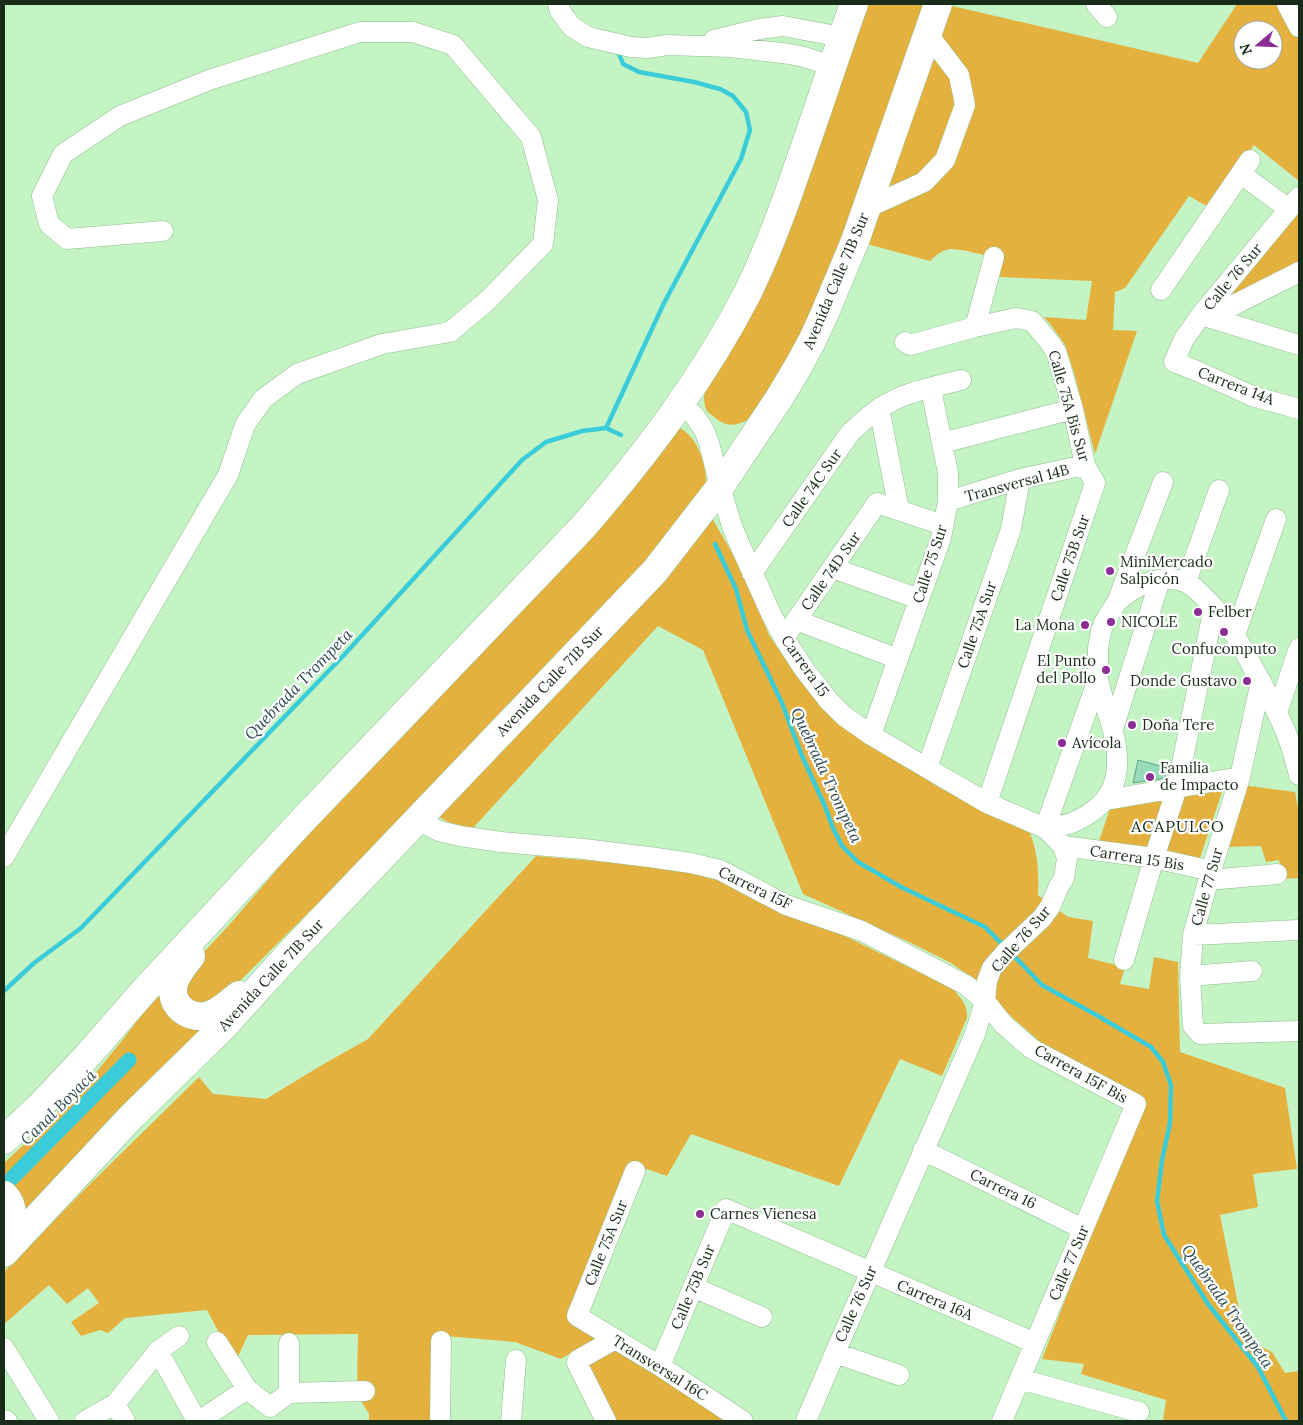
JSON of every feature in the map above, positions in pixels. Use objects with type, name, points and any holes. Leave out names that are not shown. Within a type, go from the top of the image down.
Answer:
[{"type":"highway","points":[[4,1140],[57,1088],[144,991],[303,820],[583,527],[620,484],[680,404],[719,346],[764,256],[783,210],[854,4]]},
{"type":"highway","name":"Avenida Calle 71B Sur","points":[[4,1253],[130,1118],[224,1027],[293,950],[655,571],[720,487],[780,398],[812,341],[855,241],[938,4]]},
{"type":"highway","points":[[244,885],[178,975],[174,984],[174,994],[178,1006],[190,1015],[209,1015],[216,1012],[293,950]]},
{"type":"highway","points":[[4,1196],[9,1202],[12,1220],[4,1239]]},
{"type":"street","points":[[558,4],[560,11],[571,26],[588,37],[647,48],[667,45],[696,45],[790,54],[832,66]]},
{"type":"street","points":[[1286,4],[1299,28]]},
{"type":"street","points":[[696,45],[759,29],[783,26],[842,37]]},
{"type":"street","points":[[4,857],[228,476],[245,425],[263,399],[298,374],[382,344],[450,332],[487,301],[543,244],[548,200],[531,138],[453,45],[413,32],[360,32],[209,80],[120,116],[63,154],[42,196],[49,224],[67,239],[163,231]]},
{"type":"street","points":[[867,208],[924,182],[945,160],[965,105],[959,75],[928,33]]},
{"type":"street","points":[[1161,290],[1245,167],[1294,203]]},
{"type":"street","name":"Calle 76 Sur","points":[[1174,362],[1184,339],[1206,316],[1294,203]]},
{"type":"street","points":[[905,342],[910,346],[975,327],[994,257]]},
{"type":"street","points":[[1206,316],[1299,272]]},
{"type":"street","points":[[1206,316],[1299,345]]},
{"type":"street","name":"Calle 75A Bis Sur","points":[[975,327],[1016,318],[1032,321],[1051,344],[1057,354],[1073,409],[1085,465],[1095,483]]},
{"type":"street","name":"Carrera 14A","points":[[1174,362],[1197,370],[1252,396],[1299,409]]},
{"type":"street","name":"Calle 74C Sur","points":[[752,573],[850,433],[879,408],[902,396],[961,380]]},
{"type":"street","name":"Calle 75 Sur","points":[[871,735],[941,538],[948,501],[948,473],[931,388]]},
{"type":"street","name":"Carrera 15","points":[[680,404],[694,415],[704,430],[736,534],[752,573],[784,638],[829,702],[844,716],[871,735],[927,768],[987,803],[1045,828]]},
{"type":"street","points":[[879,408],[899,510],[943,525]]},
{"type":"street","points":[[942,442],[1073,409]]},
{"type":"street","name":"Transversal 14B","points":[[948,501],[1020,479],[1085,465]]},
{"type":"street","name":"Calle 75A Sur","points":[[927,768],[1011,529],[1020,479]]},
{"type":"street","points":[[1045,828],[1074,822],[1094,810],[1106,800],[1116,780],[1117,752],[1113,729],[1100,692],[1098,679],[1100,632],[1117,602],[1163,482]]},
{"type":"street","name":"Calle 75B Sur","points":[[987,803],[1095,483]]},
{"type":"street","points":[[1186,582],[1219,490]]},
{"type":"street","name":"Calle 74D Sur","points":[[784,638],[877,503],[899,510]]},
{"type":"street","points":[[1235,635],[1276,519]]},
{"type":"street","points":[[832,568],[919,599]]},
{"type":"street","points":[[1117,602],[1126,594],[1146,583],[1160,580],[1170,579],[1186,582],[1194,587],[1214,607],[1235,635],[1261,681],[1287,721],[1299,775]]},
{"type":"street","points":[[1113,729],[1160,580]]},
{"type":"street","points":[[1124,960],[1177,788],[1214,607]]},
{"type":"street","points":[[796,620],[898,659]]},
{"type":"street","points":[[1287,721],[1299,648]]},
{"type":"street","points":[[1045,828],[1098,679]]},
{"type":"street","name":"Calle 77 Sur","points":[[1261,681],[1240,777],[1193,935],[1190,976],[1193,1026],[1200,1034],[1299,1031]]},
{"type":"street","points":[[1106,800],[1240,777]]},
{"type":"street","name":"Carrera 15F","points":[[417,820],[439,831],[460,836],[501,842],[560,840],[691,863],[720,870],[786,905],[862,931],[966,984],[985,1001]]},
{"type":"street","points":[[1045,828],[1063,846]]},
{"type":"street","name":"Calle 76 Sur","points":[[806,1421],[975,1034],[985,1001],[987,981],[992,968],[1042,918],[1050,907],[1064,878],[1067,858],[1063,846]]},
{"type":"street","name":"Carrera 15 Bis","points":[[1063,846],[1154,858],[1209,876],[1277,874]]},
{"type":"street","points":[[1193,935],[1299,930]]},
{"type":"street","points":[[1190,976],[1252,971]]},
{"type":"street","name":"Carrera 15F Bis","points":[[985,1001],[1004,1024],[1032,1049],[1136,1104]]},
{"type":"street","name":"Calle 77 Sur","points":[[1002,1421],[1136,1104]]},
{"type":"street","name":"Carrera 16","points":[[923,1150],[1083,1228]]},
{"type":"street","name":"Calle 75A Sur","points":[[577,1316],[635,1171]]},
{"type":"street","name":"Calle 75B Sur","points":[[660,1366],[726,1209]]},
{"type":"street","name":"Carrera 16A","points":[[726,1209],[1035,1343]]},
{"type":"street","points":[[693,1287],[762,1317]]},
{"type":"street","name":"Transversal 16C","points":[[577,1316],[660,1366],[743,1421]]},
{"type":"street","points":[[85,1421],[115,1404],[158,1351],[179,1336]]},
{"type":"street","points":[[606,1421],[578,1360],[615,1339]]},
{"type":"street","points":[[440,1421],[441,1341]]},
{"type":"street","points":[[217,1342],[247,1389],[270,1414],[289,1393],[289,1343]]},
{"type":"street","points":[[4,1348],[49,1421]]},
{"type":"street","points":[[158,1351],[198,1421],[247,1389]]},
{"type":"street","points":[[835,1353],[899,1375]]},
{"type":"street","points":[[511,1421],[516,1360]]},
{"type":"street","points":[[1020,1379],[1140,1410]]},
{"type":"street","points":[[289,1393],[365,1391]]},
{"type":"street","points":[[115,1404],[125,1421]]},
{"type":"shaded area","points":[[865,4],[930,4],[853,227],[794,353],[749,419],[735,424],[726,424],[717,420],[707,411],[704,403],[705,387]]},
{"type":"shaded area","points":[[1237,4],[1299,4],[1299,181],[1254,145],[1210,208],[1189,196],[1125,288],[1115,292],[1113,330],[1137,331],[1095,454],[1074,372],[1065,345],[1044,317],[1086,320],[1092,281],[1000,277],[1002,260],[984,255],[950,249],[939,253],[930,261],[867,244],[952,6],[1198,63]]},
{"type":"shaded area","points":[[1299,187],[1299,269],[1217,303]]},
{"type":"shaded area","points":[[674,426],[686,432],[699,449],[705,469],[706,489],[631,578],[347,879],[310,911],[221,1000],[189,1005],[183,978],[190,967],[230,924],[330,808]]},
{"type":"shaded area","points":[[712,518],[743,572],[769,635],[793,671],[822,707],[861,739],[940,788],[1030,833],[1037,863],[1038,895],[1068,917],[1093,921],[1088,958],[1125,967],[1120,984],[1149,989],[1154,957],[1178,962],[1180,1052],[1285,1088],[1297,1169],[1253,1174],[1258,1207],[1220,1215],[1245,1339],[1272,1352],[1285,1373],[1299,1371],[1299,1421],[1163,1421],[1166,1400],[1081,1374],[1084,1364],[1042,1359],[1141,1106],[1045,1046],[967,974],[951,963],[803,894],[703,650],[658,626],[473,828],[450,823],[437,816]]},
{"type":"shaded area","points":[[1242,785],[1295,792],[1299,812],[1299,878],[1282,879],[1279,860],[1266,862],[1261,846],[1223,847]]},
{"type":"shaded area","points":[[1223,789],[1199,861],[1099,841],[1111,806]]},
{"type":"shaded area","points":[[536,856],[701,870],[735,882],[953,989],[965,1005],[967,1018],[942,1076],[900,1059],[839,1186],[691,1134],[667,1176],[632,1164],[567,1312],[601,1335],[561,1359],[515,1342],[434,1335],[432,1421],[369,1421],[369,1414],[357,1394],[358,1334],[248,1335],[235,1363],[207,1310],[125,1318],[108,1333],[100,1330],[81,1336],[71,1322],[99,1303],[88,1288],[67,1304],[49,1285],[4,1324],[4,1272],[199,1077],[213,1094],[266,1099],[368,1039]]},
{"type":"shaded area","points":[[161,989],[177,1020],[189,1027],[209,1028],[25,1216],[4,1184],[4,1163],[85,1086]]},
{"type":"shaded area","points":[[620,1347],[728,1421],[612,1421],[584,1367]]},
{"type":"building","name":"Familia de Impacto","points":[[1138,760],[1168,768],[1165,778],[1133,783]]},
{"type":"waterway","points":[[606,428],[664,303],[741,159],[750,130],[746,112],[733,96],[720,89],[694,82],[639,72],[623,64],[619,54]]},
{"type":"waterway","name":"Quebrada Trompeta","points":[[4,991],[34,963],[81,928],[344,655],[522,460],[546,442],[582,431],[606,428],[621,435]]},
{"type":"waterway","name":"Quebrada Trompeta","points":[[715,544],[736,589],[747,630],[782,703],[802,756],[842,846],[858,862],[901,887],[985,927],[1000,942]]},
{"type":"waterway","name":"Quebrada Trompeta","points":[[1013,955],[1042,985],[1151,1047],[1163,1062],[1171,1085],[1170,1123],[1162,1160],[1157,1201],[1164,1235],[1208,1304],[1258,1367],[1286,1421]]},
{"type":"waterway","name":"Canal Boyacá","points":[[12,1178],[129,1060]]},
{"type":"place","name":"MiniMercado Salpicón","points":[[1110,571]]},
{"type":"place","name":"Felber","points":[[1198,612]]},
{"type":"place","name":"NICOLE","points":[[1111,622]]},
{"type":"place","name":"La Mona","points":[[1085,625]]},
{"type":"place","name":"Confucomputo","points":[[1224,632]]},
{"type":"place","name":"El Punto del Pollo","points":[[1106,670]]},
{"type":"place","name":"Donde Gustavo","points":[[1247,681]]},
{"type":"place","name":"Doña Tere","points":[[1132,725]]},
{"type":"place","name":"Avícola","points":[[1062,743]]},
{"type":"place","name":"Familia de Impacto","points":[[1150,777]]},
{"type":"place","name":"Carnes Vienesa","points":[[700,1214]]},
{"type":"district","name":"ACAPULCO","points":[[1178,826]]}]
